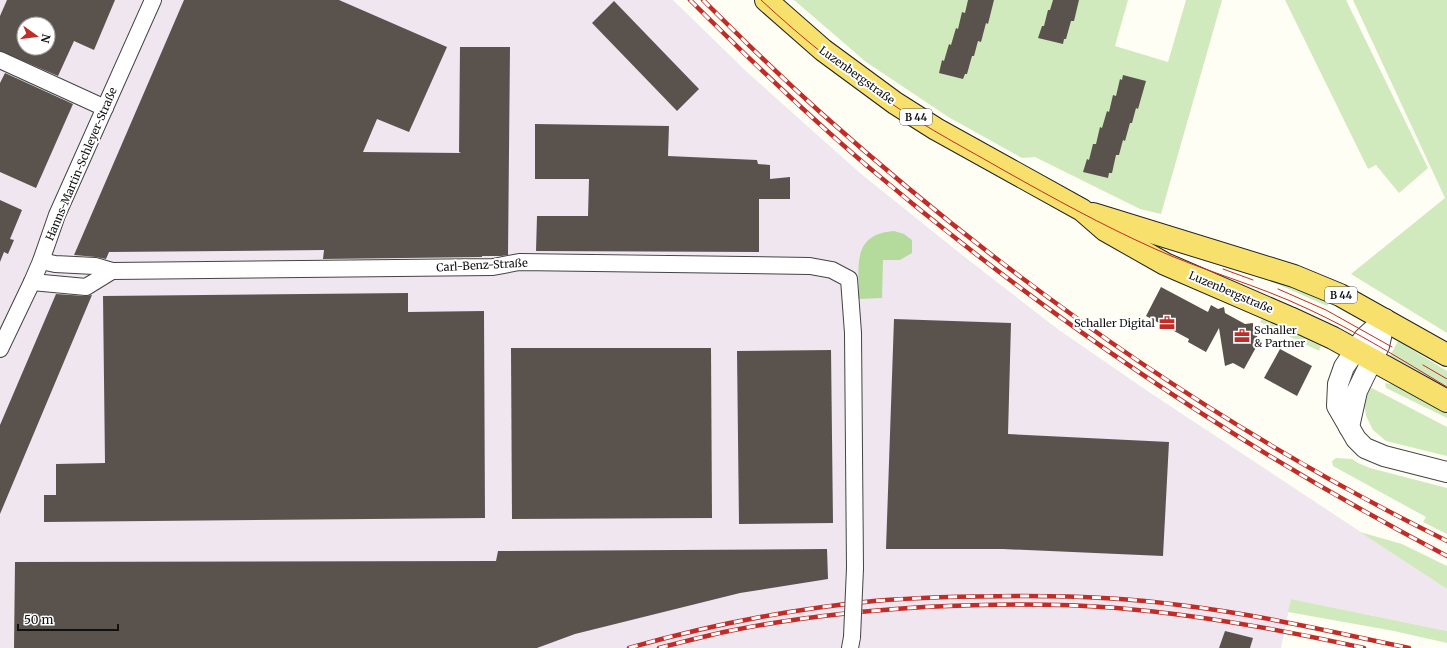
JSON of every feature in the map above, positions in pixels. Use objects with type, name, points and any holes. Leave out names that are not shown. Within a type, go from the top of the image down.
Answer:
[{"type":"main road","name":"Luzenbergstraße","points":[[766,0],[823,50],[895,103],[936,129],[1082,210],[1202,246],[1294,276],[1340,295],[1447,355]]},
{"type":"main road","name":"Luzenbergstraße","points":[[1082,210],[1104,230],[1165,264],[1290,318],[1364,355],[1447,401]]},
{"type":"street","name":"Hanns-Martin-Schleyer-Straße","points":[[0,350],[32,282],[57,215],[153,0]]},
{"type":"street","points":[[0,60],[105,108]]},
{"type":"street","name":"Carl-Benz-Straße","points":[[41,261],[55,264],[95,266],[112,271],[493,267],[519,262],[654,265],[779,265],[810,266],[832,270],[849,279],[853,349],[855,568],[852,637],[850,648]]},
{"type":"street","points":[[32,282],[86,287],[112,271]]},
{"type":"street","points":[[1385,319],[1364,338],[1364,355],[1344,367],[1338,384],[1337,406],[1359,442],[1374,452],[1447,472]]},
{"type":"shaded area","points":[[0,0],[673,0],[747,72],[860,173],[1059,330],[1149,392],[1447,589],[1447,631],[1291,599],[1281,648],[0,648]]},
{"type":"green space","points":[[794,0],[1128,0],[1115,46],[1168,62],[1186,0],[1222,0],[1161,214],[1140,209],[1035,157],[1022,158],[950,118],[866,62]]},
{"type":"green space","points":[[1285,0],[1346,0],[1428,168],[1399,193],[1376,165],[1368,169]]},
{"type":"green space","points":[[1353,0],[1447,0],[1447,333],[1351,274],[1445,198]]},
{"type":"green space","points":[[894,231],[904,234],[912,240],[912,253],[900,260],[883,260],[882,298],[859,299],[859,264],[860,254],[864,245],[870,238],[880,233]]},
{"type":"green space","points":[[1169,244],[1331,298],[1327,306],[1275,283]]},
{"type":"green space","points":[[1262,319],[1321,346],[1319,351],[1260,322]]},
{"type":"green space","points":[[1398,341],[1447,371],[1447,394],[1387,361]]},
{"type":"green space","points":[[1385,383],[1395,385],[1447,410],[1447,418],[1386,388]]},
{"type":"green space","points":[[1370,387],[1447,427],[1447,456],[1386,441],[1373,430],[1366,416],[1364,403]]},
{"type":"green space","points":[[1336,458],[1352,459],[1370,468],[1447,488],[1447,534],[1423,522],[1426,517],[1333,466],[1332,461]]},
{"type":"green space","points":[[1360,532],[1402,544],[1447,566],[1447,589]]},
{"type":"green space","points":[[1291,599],[1447,631],[1447,643],[1394,631],[1288,612]]},
{"type":"building","points":[[7,0],[115,0],[94,50],[74,41],[58,76],[0,51],[0,16]]},
{"type":"building","points":[[184,0],[339,0],[447,47],[409,132],[377,119],[363,152],[461,153],[459,152],[460,47],[510,47],[508,255],[482,257],[323,259],[324,250],[109,252],[106,259],[74,255]]},
{"type":"building","points":[[968,0],[994,0],[988,24],[986,23],[981,42],[978,41],[967,74],[965,74],[963,79],[939,73],[942,60],[944,61],[956,28],[958,29],[962,12],[965,13]]},
{"type":"building","points":[[1053,0],[1079,0],[1074,21],[1071,21],[1063,44],[1038,38]]},
{"type":"building","points":[[614,1],[699,89],[677,111],[592,23]]},
{"type":"building","points":[[5,73],[73,104],[36,188],[0,172],[0,83]]},
{"type":"building","points":[[1123,75],[1146,81],[1138,109],[1136,108],[1125,141],[1123,140],[1119,155],[1116,155],[1112,173],[1109,173],[1108,178],[1083,172],[1087,159],[1089,160],[1093,144],[1096,144],[1100,127],[1102,128],[1107,111],[1109,112],[1113,95],[1116,96],[1120,79],[1122,80]]},
{"type":"building","points":[[535,124],[669,126],[668,156],[757,160],[758,164],[770,165],[770,179],[790,177],[790,199],[759,199],[759,252],[536,251],[537,216],[588,216],[589,179],[535,179]]},
{"type":"building","points":[[0,200],[22,210],[10,239],[14,240],[8,254],[4,252],[0,262]]},
{"type":"building","points":[[1161,287],[1208,312],[1211,305],[1218,309],[1224,307],[1225,313],[1245,324],[1253,323],[1253,328],[1260,332],[1255,340],[1259,342],[1244,369],[1233,363],[1225,366],[1219,328],[1206,352],[1188,342],[1189,339],[1146,316]]},
{"type":"building","points":[[408,293],[408,312],[484,311],[485,518],[44,522],[44,495],[56,495],[56,464],[105,463],[103,296]]},
{"type":"building","points":[[56,294],[92,295],[0,514],[0,425]]},
{"type":"building","points":[[894,319],[1011,323],[1008,434],[1169,442],[1163,556],[1003,549],[886,549]]},
{"type":"building","points":[[511,348],[711,348],[712,518],[512,519]]},
{"type":"building","points":[[1280,349],[1312,366],[1297,396],[1264,378]]},
{"type":"building","points":[[831,350],[833,523],[739,524],[737,351]]},
{"type":"building","points":[[827,549],[828,579],[740,593],[575,634],[537,648],[14,648],[15,562],[496,561],[498,551]]},
{"type":"building","points":[[1225,631],[1253,638],[1250,648],[1219,648]]},
{"type":"tram line","points":[[761,0],[824,55],[857,80],[948,139],[1096,221],[1153,248],[1191,264],[1289,300],[1326,318],[1379,346],[1447,387]]},
{"type":"tram line","points":[[1223,269],[1253,280]]},
{"type":"tram line","points":[[1278,289],[1326,310],[1392,347]]},
{"type":"tram line","points":[[1423,365],[1447,379]]},
{"type":"railway","points":[[690,0],[776,84],[866,165],[1003,275],[1146,377],[1219,424],[1294,470],[1447,556]]},
{"type":"railway","points":[[703,0],[820,112],[892,174],[966,235],[1119,348],[1199,401],[1280,450],[1363,497],[1447,541]]},
{"type":"railway","points":[[629,648],[720,625],[812,608],[874,601],[1025,596],[1121,599],[1208,609],[1294,624],[1409,648]]},
{"type":"railway","points":[[659,648],[729,631],[777,622],[826,616],[924,607],[1020,604],[1093,606],[1148,611],[1272,629],[1364,648]]},
{"type":"place","name":"Schaller Digital","points":[[1167,323]]},
{"type":"place","name":"Schaller & Partner","points":[[1242,336]]}]
